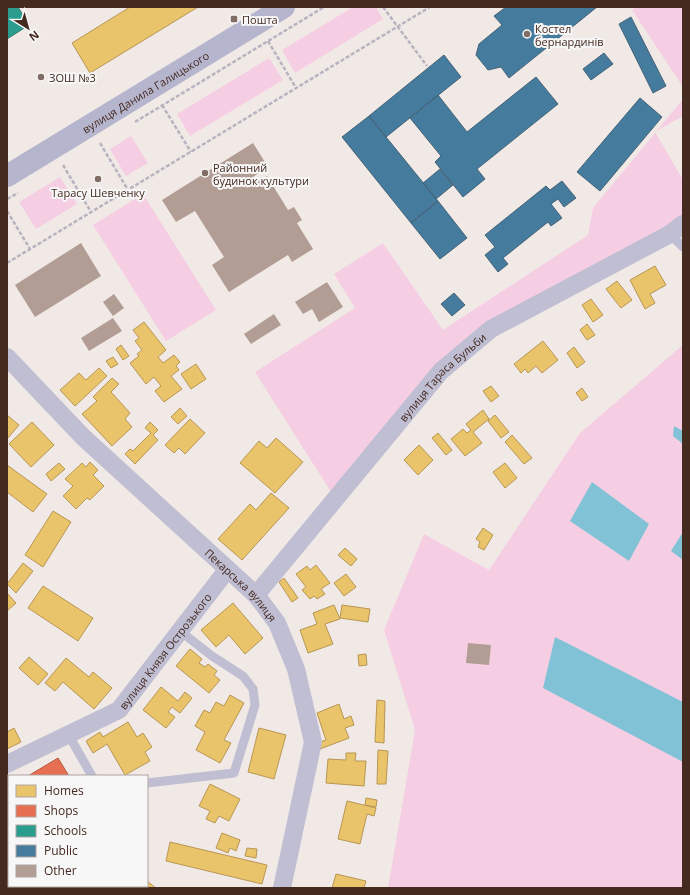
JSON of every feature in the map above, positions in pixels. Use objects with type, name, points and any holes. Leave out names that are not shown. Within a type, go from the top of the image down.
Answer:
[{"type":"main road","name":"вулиця Данила Галицького","points":[[13,184],[284,7]]},
{"type":"street","name":"вулиця Тараса Бульби","points":[[256,595],[440,370],[491,329],[676,229]]},
{"type":"street","name":"Пекарська вулиця","points":[[7,357],[83,437],[256,595],[277,623],[296,669],[313,742],[282,888]]},
{"type":"street","name":"вулиця Князя Острозького","points":[[7,764],[119,710],[227,570]]},
{"type":"lane","points":[[676,229],[683,247]]},
{"type":"lane","points":[[148,782],[234,773],[255,705],[253,689],[243,676],[212,656],[180,630]]},
{"type":"lane","points":[[68,734],[91,775]]},
{"type":"path","points":[[131,124],[324,7]]},
{"type":"path","points":[[383,7],[428,66]]},
{"type":"path","points":[[7,263],[430,7]]},
{"type":"path","points":[[268,41],[296,88]]},
{"type":"path","points":[[162,105],[191,152]]},
{"type":"path","points":[[94,146],[106,139]]},
{"type":"path","points":[[100,143],[128,190]]},
{"type":"path","points":[[57,169],[69,161]]},
{"type":"path","points":[[63,165],[92,212]]},
{"type":"path","points":[[7,199],[13,184]]},
{"type":"path","points":[[7,211],[30,249]]},
{"type":"shaded area","points":[[353,7],[376,7],[383,19],[295,73],[282,50]]},
{"type":"shaded area","points":[[636,7],[683,7],[683,87],[632,10]]},
{"type":"shaded area","points":[[269,58],[283,80],[190,136],[177,114]]},
{"type":"shaded area","points":[[683,99],[683,116],[656,131]]},
{"type":"shaded area","points":[[655,133],[683,180],[683,215],[666,228],[487,323],[331,492],[255,372],[355,308],[334,274],[383,243],[443,330],[588,235],[593,208]]},
{"type":"shaded area","points":[[131,136],[148,163],[126,176],[110,149]]},
{"type":"shaded area","points":[[60,177],[77,204],[36,229],[19,202]]},
{"type":"shaded area","points":[[143,194],[216,310],[166,341],[93,225]]},
{"type":"shaded area","points":[[683,345],[683,888],[388,888],[415,730],[384,630],[424,534],[489,570],[580,433]]},
{"type":"water","points":[[674,426],[683,431],[683,444],[673,436]]},
{"type":"water","points":[[592,482],[649,524],[629,561],[570,521]]},
{"type":"water","points":[[683,532],[683,560],[671,551]]},
{"type":"water","points":[[555,637],[683,702],[683,762],[543,688]]},
{"type":"building: Homes","points":[[130,7],[198,7],[90,73],[72,43]]},
{"type":"building: Homes","points":[[655,266],[666,285],[650,294],[655,303],[645,309],[630,280]]},
{"type":"building: Homes","points":[[617,281],[632,300],[621,308],[606,289]]},
{"type":"building: Homes","points":[[591,299],[603,315],[593,322],[582,305]]},
{"type":"building: Homes","points":[[144,322],[166,350],[158,357],[163,363],[174,355],[180,362],[176,366],[179,370],[171,376],[182,389],[164,402],[155,391],[161,386],[154,377],[146,384],[130,363],[139,356],[137,354],[142,350],[135,341],[139,338],[133,330]]},
{"type":"building: Homes","points":[[587,324],[595,335],[587,340],[580,330]]},
{"type":"building: Homes","points":[[543,341],[558,360],[542,373],[536,366],[528,373],[525,369],[521,373],[514,364]]},
{"type":"building: Homes","points":[[121,345],[129,356],[123,360],[116,349]]},
{"type":"building: Homes","points":[[574,347],[585,362],[577,368],[567,353]]},
{"type":"building: Homes","points":[[113,357],[118,364],[111,368],[106,361]]},
{"type":"building: Homes","points":[[196,364],[206,379],[191,389],[181,374]]},
{"type":"building: Homes","points":[[99,368],[107,376],[75,406],[60,390],[79,373],[86,380]]},
{"type":"building: Homes","points":[[112,378],[119,384],[111,392],[130,413],[125,419],[132,427],[112,446],[82,414],[97,401],[93,397]]},
{"type":"building: Homes","points":[[491,386],[499,396],[491,402],[483,391]]},
{"type":"building: Homes","points":[[582,388],[588,397],[582,401],[576,393]]},
{"type":"building: Homes","points":[[180,408],[187,416],[178,424],[171,417]]},
{"type":"building: Homes","points":[[483,410],[489,419],[473,432],[482,443],[465,456],[451,439],[463,429],[467,433],[471,430],[466,424]]},
{"type":"building: Homes","points":[[7,415],[19,425],[7,439]]},
{"type":"building: Homes","points":[[495,415],[509,432],[501,438],[488,421]]},
{"type":"building: Homes","points":[[190,419],[205,433],[185,454],[179,448],[174,453],[165,445]]},
{"type":"building: Homes","points":[[32,422],[54,445],[31,467],[9,444]]},
{"type":"building: Homes","points":[[150,422],[158,430],[153,435],[158,440],[135,464],[125,454],[130,449],[133,451],[151,433],[145,428]]},
{"type":"building: Homes","points":[[438,433],[452,450],[446,455],[432,438]]},
{"type":"building: Homes","points":[[512,435],[532,458],[524,464],[505,442]]},
{"type":"building: Homes","points":[[276,438],[303,462],[275,493],[240,463],[259,441],[267,448]]},
{"type":"building: Homes","points":[[419,445],[433,460],[418,475],[404,460]]},
{"type":"building: Homes","points":[[90,462],[98,470],[93,475],[104,486],[90,500],[87,498],[76,509],[63,496],[73,486],[65,479],[82,463],[86,467]]},
{"type":"building: Homes","points":[[59,463],[65,469],[51,481],[46,474]]},
{"type":"building: Homes","points":[[505,463],[517,478],[505,488],[493,472]]},
{"type":"building: Homes","points":[[7,465],[47,494],[33,512],[7,492]]},
{"type":"building: Homes","points":[[271,493],[289,508],[242,560],[218,539],[250,504],[256,510]]},
{"type":"building: Homes","points":[[53,511],[71,522],[43,567],[25,555]]},
{"type":"building: Homes","points":[[483,528],[493,535],[484,550],[478,547],[480,542],[476,539]]},
{"type":"building: Homes","points":[[345,548],[357,559],[351,566],[338,555]]},
{"type":"building: Homes","points":[[23,563],[33,571],[16,593],[7,584]]},
{"type":"building: Homes","points":[[316,565],[330,583],[321,589],[325,594],[317,599],[314,596],[310,599],[302,590],[306,587],[296,574],[307,566],[310,570]]},
{"type":"building: Homes","points":[[346,574],[356,587],[344,596],[334,583]]},
{"type":"building: Homes","points":[[284,578],[298,598],[292,602],[279,582]]},
{"type":"building: Homes","points":[[43,586],[93,618],[78,641],[28,608]]},
{"type":"building: Homes","points":[[7,593],[16,603],[7,611]]},
{"type":"building: Homes","points":[[233,603],[263,638],[245,654],[229,635],[216,647],[201,630]]},
{"type":"building: Homes","points":[[334,605],[340,619],[325,624],[333,644],[308,653],[300,630],[317,624],[313,613]]},
{"type":"building: Homes","points":[[342,605],[370,609],[368,622],[340,618]]},
{"type":"building: Homes","points":[[190,649],[202,659],[199,663],[205,667],[208,664],[217,671],[214,675],[220,680],[209,693],[176,666]]},
{"type":"building: Homes","points":[[366,654],[367,665],[359,666],[358,655]]},
{"type":"building: Homes","points":[[29,657],[48,674],[38,685],[19,668]]},
{"type":"building: Homes","points":[[66,658],[89,677],[93,672],[112,688],[94,709],[63,682],[55,691],[45,683]]},
{"type":"building: Homes","points":[[161,687],[178,701],[185,692],[192,698],[180,713],[172,707],[168,712],[175,717],[166,728],[143,710]]},
{"type":"building: Homes","points":[[230,695],[244,703],[224,740],[231,743],[220,763],[196,750],[205,732],[195,726],[204,710],[210,713],[216,702],[224,706]]},
{"type":"building: Homes","points":[[377,700],[385,701],[384,743],[375,742]]},
{"type":"building: Homes","points":[[339,704],[344,719],[351,716],[354,725],[345,728],[349,738],[320,749],[317,743],[326,740],[317,713]]},
{"type":"building: Homes","points":[[128,722],[137,737],[143,733],[152,747],[145,752],[150,761],[125,775],[107,744],[93,753],[86,741],[100,732],[103,737]]},
{"type":"building: Homes","points":[[14,728],[21,742],[7,749],[7,732]]},
{"type":"building: Homes","points":[[259,728],[286,735],[274,779],[248,772]]},
{"type":"building: Homes","points":[[378,750],[388,751],[386,784],[377,784]]},
{"type":"building: Homes","points":[[346,753],[356,753],[355,761],[366,761],[364,786],[326,783],[328,759],[346,760]]},
{"type":"building: Homes","points":[[210,784],[240,799],[229,821],[219,816],[215,823],[206,819],[210,811],[199,806]]},
{"type":"building: Homes","points":[[366,798],[377,800],[376,807],[365,805]]},
{"type":"building: Homes","points":[[347,801],[376,808],[374,816],[367,814],[360,844],[338,839]]},
{"type":"building: Homes","points":[[222,833],[240,840],[236,851],[230,848],[228,853],[216,848]]},
{"type":"building: Homes","points":[[170,842],[267,865],[262,884],[166,861]]},
{"type":"building: Homes","points":[[247,848],[257,849],[256,858],[245,856]]},
{"type":"building: Homes","points":[[336,874],[366,881],[364,888],[332,888]]},
{"type":"building: Homes","points":[[148,882],[156,888],[100,887],[148,887]]},
{"type":"building: Shops","points":[[58,758],[68,775],[30,775]]},
{"type":"building: Schools","points":[[7,7],[18,7],[29,25],[7,39]]},
{"type":"building: Public","name":"Костел бернардинів","points":[[506,7],[597,7],[509,78],[501,67],[488,70],[476,55],[479,44],[502,25],[494,16]]},
{"type":"building: Public","points":[[631,17],[666,86],[653,93],[619,24]]},
{"type":"building: Public","points":[[604,53],[613,64],[591,80],[583,69]]},
{"type":"building: Public","points":[[444,55],[461,77],[386,137],[369,116]]},
{"type":"building: Public","points":[[536,77],[558,104],[477,169],[485,179],[463,197],[435,162],[441,156],[410,118],[438,95],[467,132]]},
{"type":"building: Public","points":[[640,98],[662,117],[600,191],[577,172]]},
{"type":"building: Public","points":[[369,116],[438,201],[411,223],[342,137]]},
{"type":"building: Public","points":[[440,169],[453,185],[436,199],[423,183]]},
{"type":"building: Public","points":[[562,181],[576,198],[564,207],[558,199],[551,204],[562,218],[551,226],[548,222],[503,258],[508,264],[498,272],[485,255],[495,247],[485,235],[546,186],[550,190]]},
{"type":"building: Public","points":[[438,201],[467,238],[440,259],[411,223]]},
{"type":"building: Public","points":[[454,293],[465,305],[452,316],[441,304]]},
{"type":"building: Other","points":[[253,143],[268,167],[244,183],[247,188],[267,176],[288,210],[294,207],[302,220],[297,223],[313,249],[292,262],[288,255],[229,292],[212,265],[224,257],[195,211],[176,222],[162,200]]},
{"type":"building: Other","points":[[81,243],[101,276],[35,317],[15,285]]},
{"type":"building: Other","points":[[327,282],[343,307],[319,322],[312,309],[303,314],[295,302]]},
{"type":"building: Other","points":[[114,294],[124,308],[113,316],[103,302]]},
{"type":"building: Other","points":[[274,314],[281,325],[251,344],[244,334]]},
{"type":"building: Other","points":[[113,318],[122,331],[89,351],[81,338]]},
{"type":"building: Other","points":[[468,643],[491,645],[489,665],[466,663]]},
{"type":"place","name":"Пошта","points":[[234,19]]},
{"type":"place","name":"Костел бернардинів","points":[[527,34]]},
{"type":"place","name":"ЗОШ №3","points":[[41,77]]},
{"type":"place","name":"Районний будинок культури","points":[[205,173]]},
{"type":"place","name":"Тарасу Шевченку","points":[[98,179]]}]
